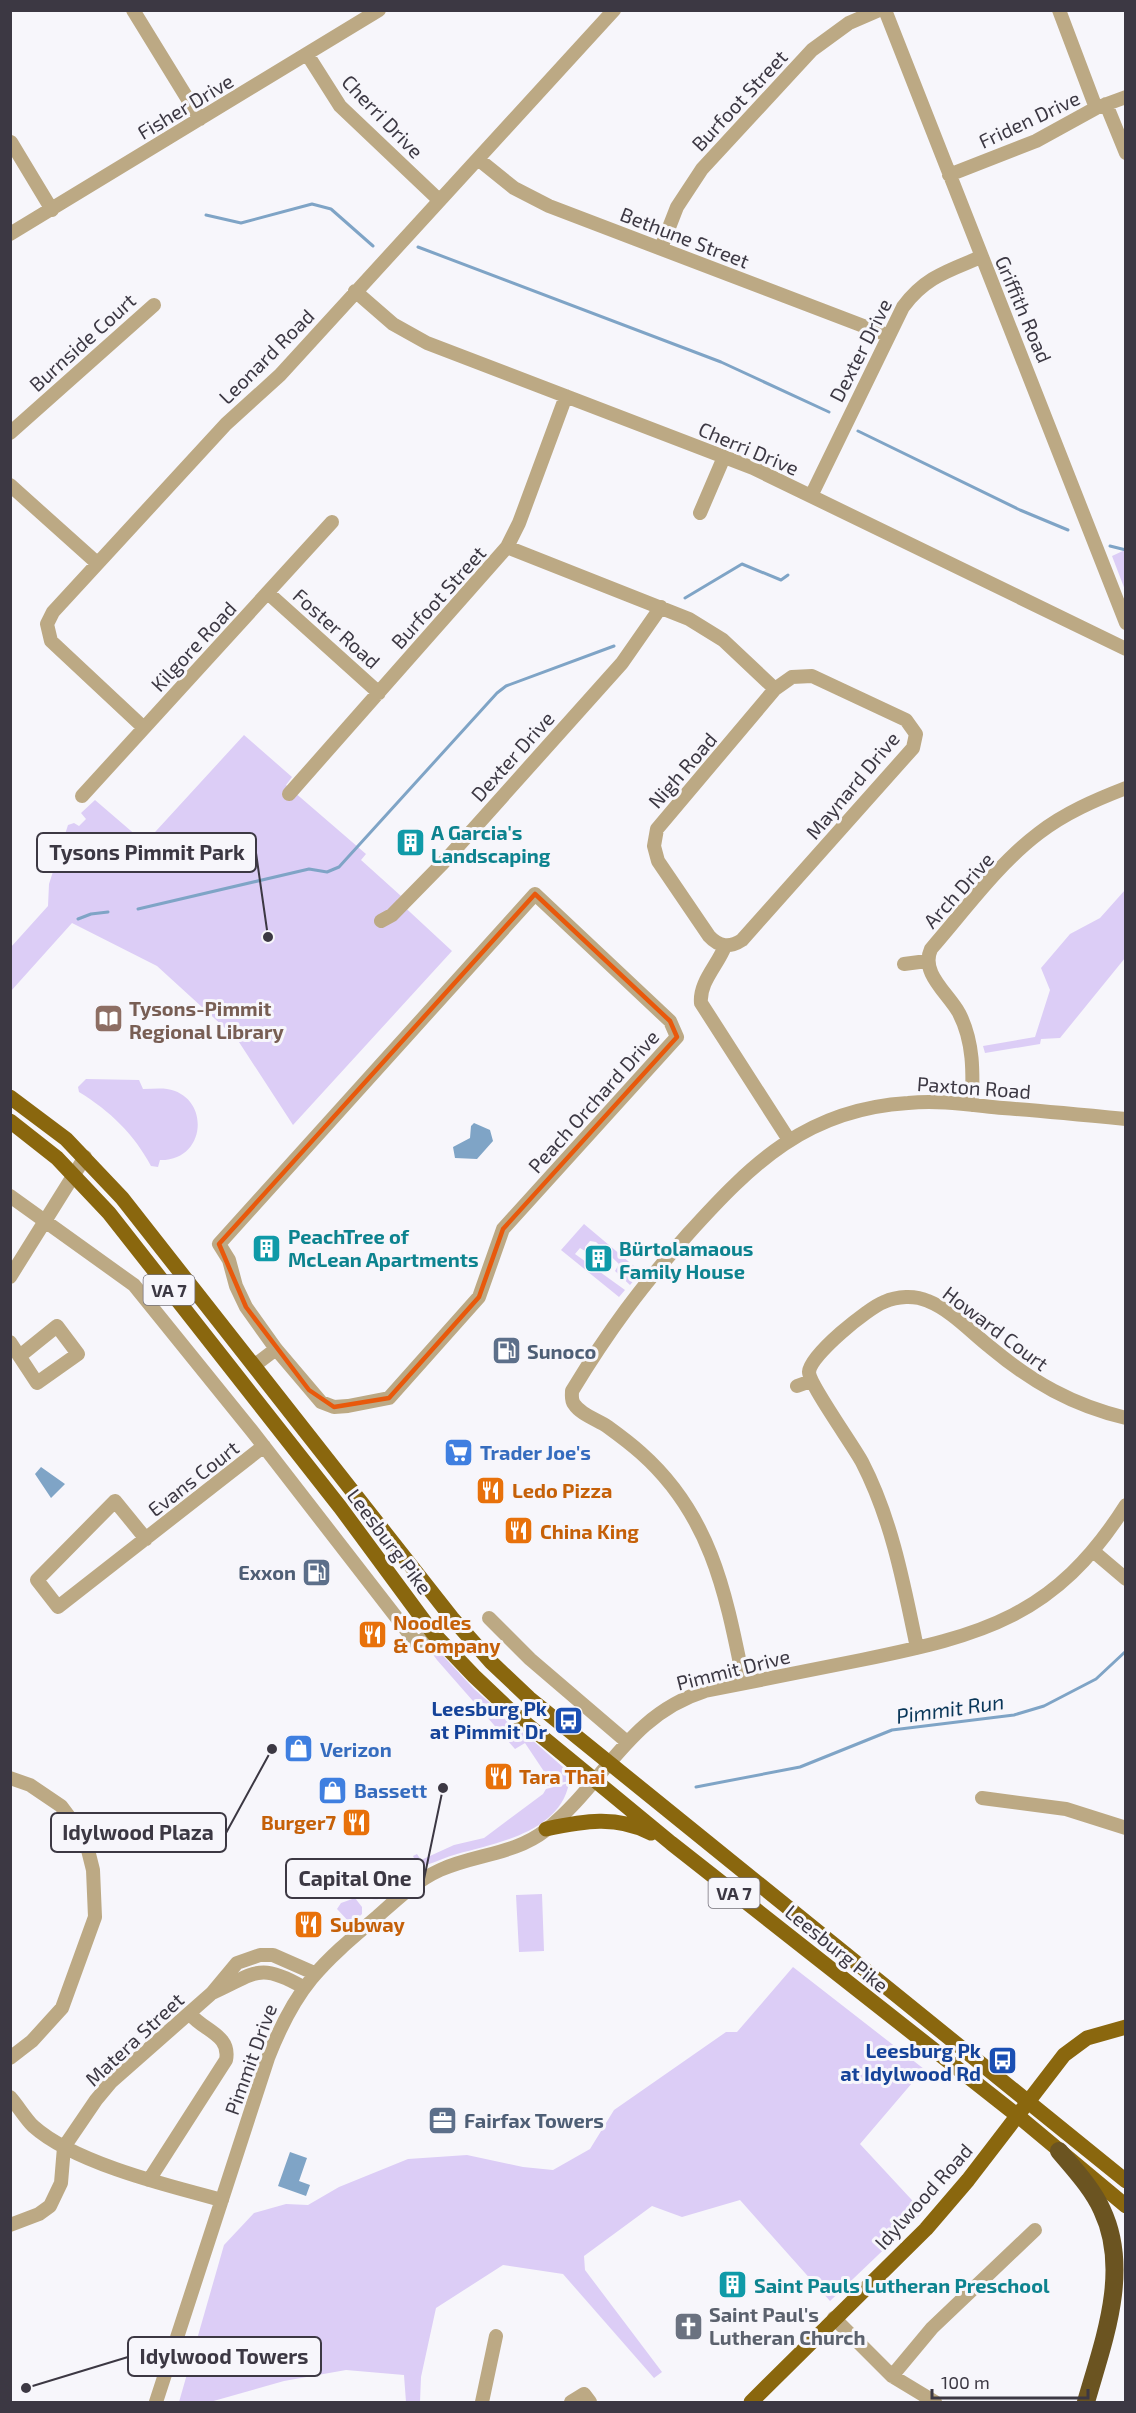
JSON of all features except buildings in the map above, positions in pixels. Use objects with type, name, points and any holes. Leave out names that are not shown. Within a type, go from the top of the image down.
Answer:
[{"type":"highway","points":[[1059,2151],[1092,2192],[1109,2227],[1115,2268],[1114,2288],[1104,2337],[1086,2403]]},
{"type":"highway","points":[[1101,2403],[1104,2337]]},
{"type":"main road","name":"Leesburg Pike","points":[[10,1097],[85,1157],[122,1198],[452,1618],[491,1662],[529,1698],[1125,2181]]},
{"type":"main road","name":"Leesburg Pike","points":[[10,1120],[75,1175],[109,1213],[288,1441],[433,1633],[512,1712],[671,1843],[1018,2116],[1125,2205]]},
{"type":"main road","points":[[546,1829],[601,1819],[641,1828],[671,1843]]},
{"type":"main road","name":"Idylwood Road","points":[[751,2403],[926,2229],[1075,2045],[1099,2032],[1125,2027]]},
{"type":"street","points":[[133,10],[200,119]]},
{"type":"street","name":"Leonard Road","points":[[144,728],[51,641],[42,629],[53,612],[226,424],[280,375],[614,10]]},
{"type":"street","name":"Burfoot Street","points":[[661,248],[687,188],[776,88],[830,35],[879,10]]},
{"type":"street","name":"Griffith Road","points":[[885,10],[981,257],[1047,418],[1125,623]]},
{"type":"street","points":[[1059,10],[1101,106],[1125,153]]},
{"type":"street","name":"Fisher Drive","points":[[10,234],[307,54],[372,12]]},
{"type":"street","name":"Cherri Drive","points":[[307,54],[340,106],[439,200]]},
{"type":"street","name":"Friden Drive","points":[[949,175],[1036,141],[1101,106],[1125,97]]},
{"type":"street","points":[[11,141],[52,210]]},
{"type":"street","name":"Bethune Street","points":[[478,159],[526,196],[887,335]]},
{"type":"street","name":"Dexter Drive","points":[[811,496],[887,335],[903,307],[921,285],[981,257]]},
{"type":"street","name":"Cherri Drive","points":[[355,291],[404,332],[724,457],[811,496],[1125,650]]},
{"type":"street","name":"Burnside Court","points":[[10,433],[153,305]]},
{"type":"street","name":"Burfoot Street","points":[[289,794],[507,547],[527,502],[566,396]]},
{"type":"street","points":[[700,513],[724,457]]},
{"type":"street","points":[[10,485],[97,563]]},
{"type":"street","name":"Kilgore Road","points":[[82,796],[332,522]]},
{"type":"street","points":[[507,547],[704,627],[775,689]]},
{"type":"street","name":"Foster Road","points":[[268,593],[379,693]]},
{"type":"street","name":"Dexter Drive","points":[[381,921],[392,915],[443,863],[622,663],[661,608]]},
{"type":"street","name":"Maynard Drive","points":[[725,946],[742,940],[890,775],[913,748],[916,740],[913,726],[906,720],[820,678],[792,677],[775,689]]},
{"type":"street","name":"Nigh Road","points":[[725,946],[709,936],[658,861],[654,839],[661,823],[775,689]]},
{"type":"street","name":"Arch Drive","points":[[927,961],[931,949],[1008,862],[1037,834],[1087,804],[1125,788]]},
{"type":"street","name":"Peach Orchard Drive","points":[[536,894],[670,1021],[677,1037],[503,1229],[479,1298],[389,1398],[334,1407],[321,1402],[276,1348],[246,1307],[236,1287],[229,1260],[219,1244],[536,894]]},
{"type":"street","points":[[725,946],[714,970],[703,985],[701,1003],[789,1140]]},
{"type":"street","points":[[904,964],[927,961],[929,970],[950,998],[966,1032],[973,1069],[972,1105]]},
{"type":"street","name":"Paxton Road","points":[[744,1683],[721,1579],[695,1520],[678,1494],[642,1454],[575,1405],[572,1394],[578,1381],[612,1325],[642,1286],[731,1186],[757,1162],[789,1140],[832,1119],[876,1107],[933,1102],[1125,1119]]},
{"type":"street","points":[[10,1277],[85,1157]]},
{"type":"street","points":[[10,1197],[134,1286],[264,1446],[417,1644],[433,1633]]},
{"type":"street","name":"Howard Court","points":[[811,1381],[810,1372],[815,1357],[871,1309],[891,1299],[912,1297],[929,1301],[944,1310],[1011,1364],[1054,1393],[1090,1409],[1125,1418]]},
{"type":"street","points":[[10,1342],[21,1355]]},
{"type":"street","points":[[255,1365],[276,1348]]},
{"type":"street","points":[[796,1386],[811,1381],[849,1438],[881,1506],[898,1558],[917,1648]]},
{"type":"street","name":"Evans Court","points":[[146,1539],[115,1501],[37,1581],[58,1606],[146,1539],[264,1446]]},
{"type":"street","name":"Pimmit Drive","points":[[156,2403],[268,2058],[282,2020],[314,1973],[421,1880],[463,1862],[516,1848],[546,1829],[595,1779],[645,1722],[674,1702],[705,1691],[971,1635],[1020,1612],[1057,1586],[1093,1551],[1125,1505]]},
{"type":"street","points":[[1093,1551],[1125,1579]]},
{"type":"street","points":[[489,1618],[530,1659],[627,1742]]},
{"type":"street","points":[[10,1778],[30,1785],[61,1806],[84,1838],[93,1870],[95,1917],[62,2008],[32,2041],[10,2058]]},
{"type":"street","points":[[982,1798],[1066,1809],[1125,1828]]},
{"type":"street","name":"Matera Street","points":[[64,2147],[111,2082],[190,2014],[212,1993],[237,1963],[260,1955],[286,1958],[314,1973]]},
{"type":"street","name":"Matera Street","points":[[212,1993],[257,1971],[276,1973],[303,1987]]},
{"type":"street","points":[[149,2180],[226,2060],[228,2050],[224,2040],[198,2024],[190,2014]]},
{"type":"street","points":[[10,2097],[33,2126],[64,2147],[149,2180],[222,2200]]},
{"type":"street","points":[[10,2224],[39,2214],[50,2206],[61,2183],[64,2147]]},
{"type":"street","points":[[892,2376],[932,2328],[1035,2230]]},
{"type":"street","points":[[834,2318],[911,2397],[935,2403]]},
{"type":"street","points":[[482,2403],[496,2336]]},
{"type":"street","points":[[571,2403],[584,2394],[590,2403]]},
{"type":"highlighted area","points":[[535,894],[670,1021],[677,1037],[503,1229],[479,1297],[389,1398],[334,1407],[309,1390],[246,1307],[219,1244]]},
{"type":"shaded area","points":[[1125,550],[1125,590],[1112,556]]},
{"type":"shaded area","points":[[244,735],[292,777],[286,785],[366,854],[361,860],[401,896],[397,900],[452,951],[293,1125],[237,1039],[157,966],[72,923],[11,991],[11,947],[48,906],[49,884],[68,825],[74,823],[79,826],[86,819],[81,813],[95,800],[145,843]]},
{"type":"shaded area","points":[[1125,890],[1125,958],[1060,1038],[1041,1039],[1040,1044],[985,1053],[983,1046],[1035,1037],[1050,990],[1041,968],[1070,934],[1100,918]]},
{"type":"shaded area","points":[[86,1079],[139,1080],[143,1089],[167,1089],[181,1094],[191,1103],[197,1115],[198,1128],[194,1140],[187,1150],[176,1158],[160,1160],[158,1167],[151,1166],[137,1144],[120,1124],[79,1092],[78,1087]]},
{"type":"shaded area","points":[[584,1224],[641,1272],[630,1285],[615,1271],[619,1264],[596,1242],[590,1241],[585,1251],[580,1248],[575,1254],[625,1290],[619,1297],[561,1250]]},
{"type":"shaded area","points":[[431,1643],[474,1689],[572,1775],[569,1781],[547,1786],[544,1784],[547,1776],[525,1743],[515,1749],[437,1660],[426,1645]]},
{"type":"shaded area","points":[[569,1783],[563,1800],[553,1813],[525,1833],[426,1865],[416,1862],[413,1856],[417,1854],[421,1860],[454,1845],[484,1838],[543,1794],[546,1789]]},
{"type":"shaded area","points":[[403,1871],[407,1875],[397,1888],[387,1896],[372,1899],[371,1895]]},
{"type":"shaded area","points":[[542,1894],[544,1951],[519,1952],[516,1895]]},
{"type":"shaded area","points":[[355,1898],[362,1907],[362,1914],[351,1924],[337,1909],[341,1903]]},
{"type":"shaded area","points":[[793,1967],[924,2069],[860,2144],[923,2212],[830,2301],[740,2200],[682,2217],[652,2206],[584,2256],[585,2270],[662,2372],[654,2378],[563,2274],[503,2265],[436,2308],[421,2377],[420,2402],[406,2402],[404,2375],[346,2370],[284,2381],[210,2402],[179,2402],[224,2245],[254,2213],[286,2204],[308,2205],[339,2187],[408,2159],[467,2155],[523,2167],[553,2170],[590,2149],[614,2110],[726,2032],[737,2032]]},
{"type":"water","points":[[474,1123],[490,1130],[493,1141],[477,1159],[455,1158],[453,1147],[470,1138],[471,1126]]},
{"type":"water","points":[[41,1467],[65,1484],[51,1498],[35,1474]]},
{"type":"water","points":[[290,2152],[307,2158],[299,2181],[310,2185],[306,2196],[278,2186]]},
{"type":"waterway","points":[[206,215],[241,223],[312,204],[331,209],[373,246]]},
{"type":"waterway","points":[[418,247],[721,362],[829,412]]},
{"type":"waterway","points":[[858,431],[1020,510],[1068,530]]},
{"type":"waterway","points":[[1110,546],[1126,550]]},
{"type":"waterway","points":[[685,598],[742,564],[781,580],[788,575]]},
{"type":"waterway","points":[[138,909],[309,869],[327,872],[339,867],[497,693],[506,686],[614,646]]},
{"type":"waterway","points":[[78,919],[91,914],[108,912]]},
{"type":"waterway","name":"Pimmit Run","points":[[696,1787],[800,1767],[892,1730],[1014,1715],[1044,1706],[1096,1679],[1126,1651]]},
{"type":"place","name":"A Garcia's Landscaping","points":[[410,843]]},
{"type":"place","name":"Tysons Pimmit Park","points":[[268,937]]},
{"type":"place","name":"Tysons-Pimmit Regional Library","points":[[108,1019]]},
{"type":"place","name":"PeachTree of McLean Apartments","points":[[267,1248]]},
{"type":"place","name":"Bürtolamaous Family House","points":[[598,1259]]},
{"type":"place","name":"Sunoco","points":[[506,1351]]},
{"type":"place","name":"Trader Joe's","points":[[459,1452]]},
{"type":"place","name":"Ledo Pizza","points":[[491,1490]]},
{"type":"place","name":"China King","points":[[519,1531]]},
{"type":"place","name":"Exxon","points":[[317,1572]]},
{"type":"place","name":"Noodles & Company","points":[[372,1634]]},
{"type":"place","name":"Leesburg Pk at Pimmit Dr","points":[[568,1720]]},
{"type":"place","name":"Idylwood Plaza","points":[[272,1749]]},
{"type":"place","name":"Verizon","points":[[299,1749]]},
{"type":"place","name":"Tara Thai","points":[[498,1776]]},
{"type":"place","name":"Capital One","points":[[443,1788]]},
{"type":"place","name":"Bassett","points":[[333,1790]]},
{"type":"place","name":"Burger7","points":[[357,1822]]},
{"type":"place","name":"Subway","points":[[309,1924]]},
{"type":"place","name":"Leesburg Pk at Idylwood Rd","points":[[1002,2061]]},
{"type":"place","name":"Fairfax Towers","points":[[443,2120]]},
{"type":"place","name":"Saint Pauls Lutheran Preschool","points":[[733,2285]]},
{"type":"place","name":"Saint Paul's Lutheran Church","points":[[688,2326]]},
{"type":"place","name":"Idylwood Towers","points":[[26,2388]]}]
